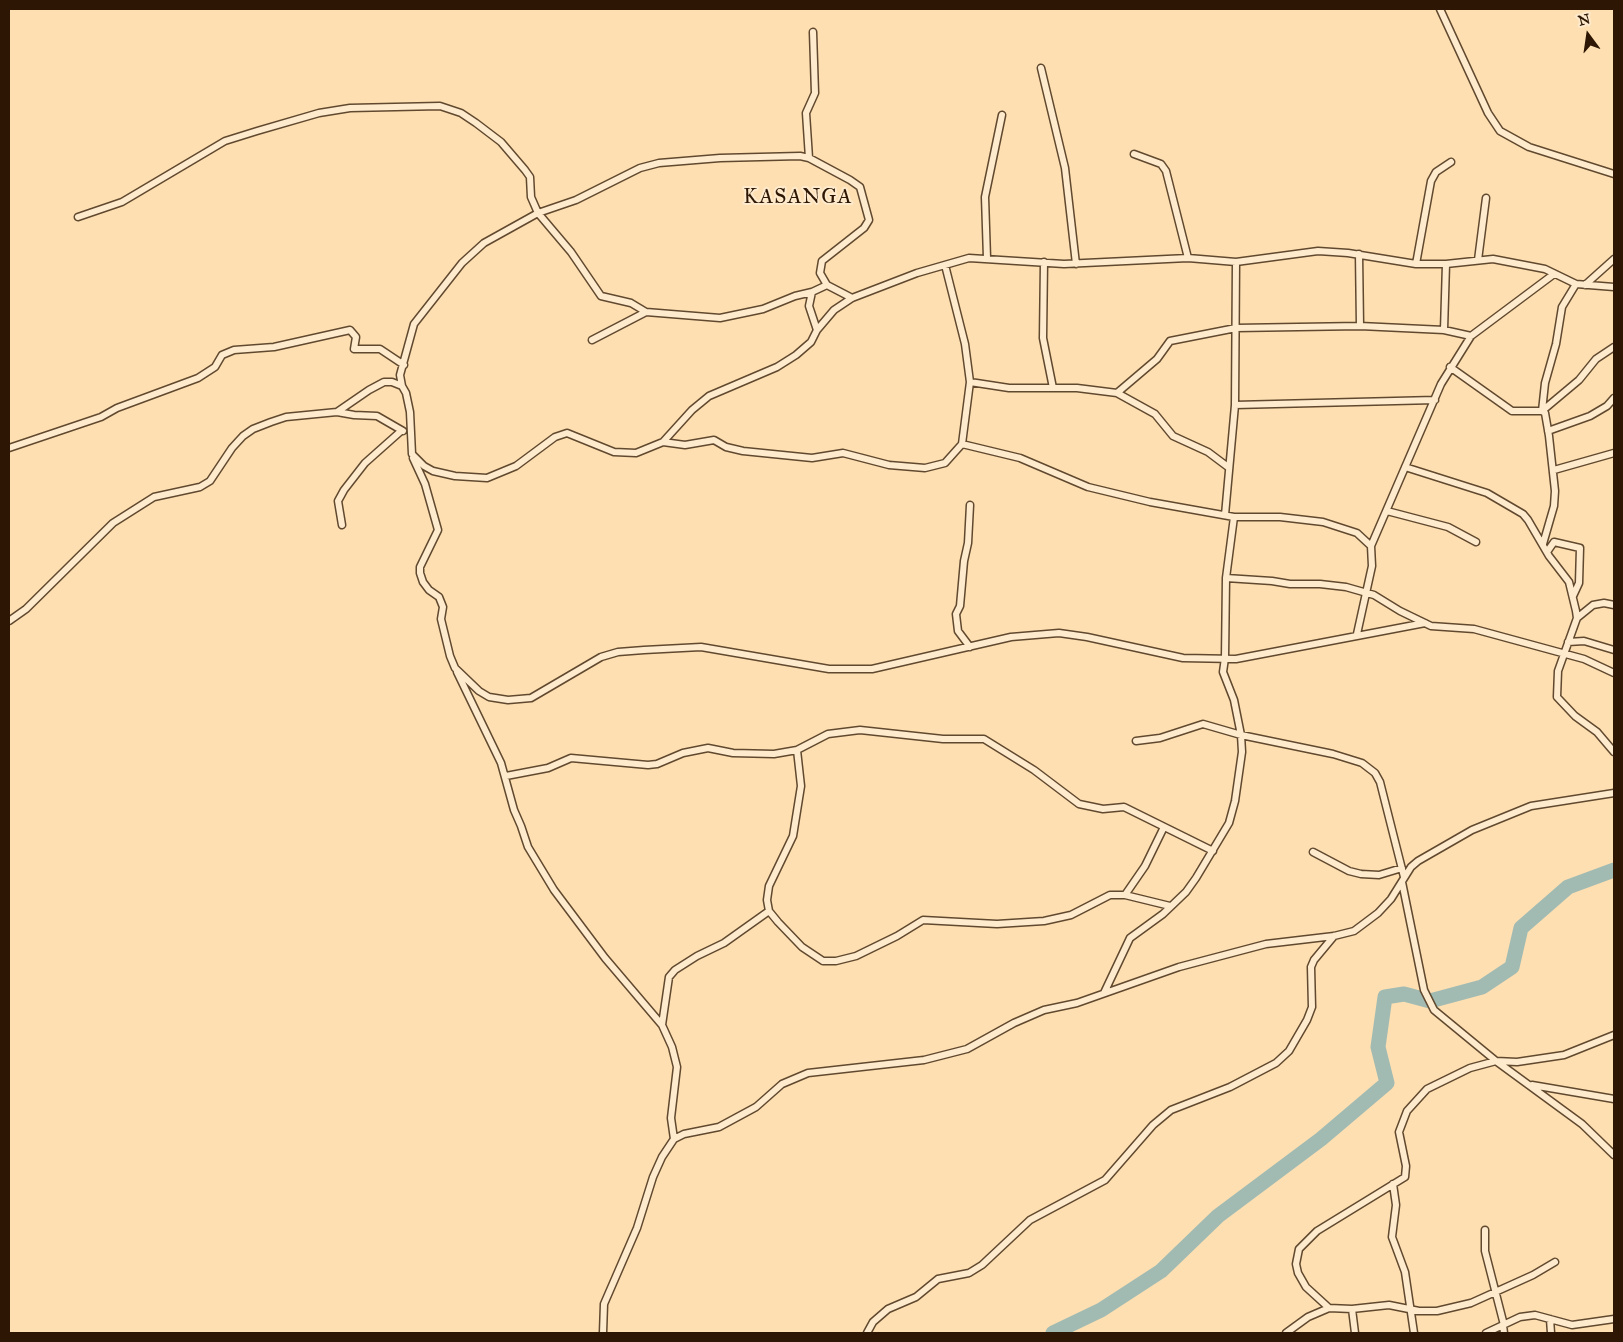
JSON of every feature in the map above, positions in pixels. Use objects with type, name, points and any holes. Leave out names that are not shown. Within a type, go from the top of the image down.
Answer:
[{"type":"street","points":[[1440,9],[1488,113],[1500,131],[1528,147],[1614,174]]},
{"type":"street","points":[[809,158],[806,113],[815,93],[813,32]]},
{"type":"street","points":[[1041,68],[1065,168],[1076,264]]},
{"type":"street","points":[[78,217],[122,202],[225,141],[320,113],[367,106],[440,106],[461,113],[501,142],[525,170],[530,177],[531,197],[538,213],[571,252],[601,296],[631,303],[646,312],[720,318],[763,309],[827,285]]},
{"type":"street","points":[[987,258],[985,197],[1002,115]]},
{"type":"street","points":[[1134,154],[1161,164],[1166,171],[1188,258]]},
{"type":"street","points":[[674,1139],[671,1118],[677,1067],[672,1048],[662,1025],[605,958],[554,890],[528,847],[522,826],[514,810],[506,776],[455,668],[440,619],[443,607],[439,597],[426,586],[420,573],[420,567],[438,530],[425,484],[412,454],[409,434],[410,412],[400,375],[414,324],[462,263],[484,243],[538,213],[576,200],[640,168],[659,163],[720,158],[809,158],[860,187],[870,215],[864,228],[822,261],[820,273],[827,285],[852,298]]},
{"type":"street","points":[[1416,264],[1431,181],[1436,172],[1451,162]]},
{"type":"street","points":[[1478,260],[1486,198]]},
{"type":"street","points":[[412,454],[424,466],[434,470],[454,476],[487,478],[516,466],[555,437],[567,433],[590,441],[602,448],[621,453],[636,453],[663,442],[703,400],[784,364],[812,342],[817,330],[834,310],[852,298],[969,258],[1076,264],[1188,258],[1236,262],[1318,251],[1359,254],[1416,264],[1446,264],[1493,258],[1545,269],[1576,284],[1614,287]]},
{"type":"street","points":[[1359,254],[1360,326]]},
{"type":"street","points":[[1585,285],[1614,259]]},
{"type":"street","points":[[1044,262],[1043,338],[1053,388]]},
{"type":"street","points":[[1225,516],[1235,405],[1236,262]]},
{"type":"street","points":[[1444,330],[1446,264]]},
{"type":"street","points":[[663,442],[685,445],[714,440],[726,448],[743,451],[812,458],[843,453],[889,465],[925,468],[945,463],[962,444],[970,382],[965,344],[945,265]]},
{"type":"street","points":[[1357,634],[1372,566],[1371,546],[1450,368],[1471,336],[1554,274]]},
{"type":"street","points":[[1545,549],[1545,533],[1555,500],[1554,470],[1545,413],[1542,411],[1546,379],[1556,344],[1562,307],[1576,284]]},
{"type":"street","points":[[812,292],[809,306],[817,330]]},
{"type":"street","points":[[592,340],[646,312]]},
{"type":"street","points":[[1117,393],[1157,359],[1170,341],[1236,328],[1360,326],[1444,330],[1471,336]]},
{"type":"street","points":[[9,448],[101,417],[118,408],[198,378],[215,367],[222,355],[234,350],[274,347],[350,330],[356,337],[354,349],[380,349],[404,365]]},
{"type":"street","points":[[1450,368],[1512,411],[1542,411],[1579,380],[1596,359],[1614,347]]},
{"type":"street","points":[[337,412],[384,382],[392,382],[402,386]]},
{"type":"street","points":[[970,382],[1009,388],[1077,388],[1117,393],[1154,414],[1173,436],[1208,452],[1228,466]]},
{"type":"street","points":[[1548,431],[1590,416],[1607,406],[1614,398]]},
{"type":"street","points":[[1235,405],[1435,400]]},
{"type":"street","points":[[9,621],[32,604],[113,523],[154,497],[200,486],[210,481],[232,448],[253,429],[286,417],[337,412],[377,416],[409,434]]},
{"type":"street","points":[[342,525],[338,501],[344,490],[365,463],[401,431]]},
{"type":"street","points":[[962,444],[1020,458],[1088,487],[1150,502],[1225,516],[1280,517],[1323,522],[1357,533],[1371,546]]},
{"type":"street","points":[[1554,470],[1614,453]]},
{"type":"street","points":[[1405,467],[1469,487],[1523,514],[1565,576],[1573,596],[1577,618]]},
{"type":"street","points":[[970,505],[960,606],[956,614],[958,631],[970,647]]},
{"type":"street","points":[[1387,511],[1448,527],[1476,542]]},
{"type":"street","points":[[1104,994],[1130,938],[1163,914],[1186,892],[1213,851],[1228,823],[1237,792],[1242,752],[1241,735],[1234,700],[1223,672],[1226,658],[1226,578],[1234,517]]},
{"type":"street","points":[[1545,533],[1554,542],[1580,548],[1579,583],[1573,596]]},
{"type":"street","points":[[1545,549],[1554,542]]},
{"type":"street","points":[[1226,578],[1290,584],[1320,584],[1367,593],[1425,623],[1439,627],[1474,629],[1562,655],[1584,659],[1614,673]]},
{"type":"street","points":[[1614,605],[1604,603],[1593,604],[1577,618],[1562,655],[1556,684],[1557,698],[1575,716],[1598,732],[1614,752]]},
{"type":"street","points":[[455,668],[489,697],[522,700],[539,695],[602,657],[618,652],[701,647],[829,669],[872,669],[1012,637],[1058,633],[1087,637],[1183,658],[1226,658],[1252,657],[1357,634],[1425,623]]},
{"type":"street","points":[[1568,642],[1584,641],[1614,650]]},
{"type":"street","points":[[1136,741],[1156,739],[1203,724],[1241,735],[1333,754],[1368,767],[1380,782],[1402,868],[1424,990],[1434,1010],[1496,1061],[1582,1124],[1614,1155]]},
{"type":"street","points":[[506,776],[548,768],[571,758],[648,765],[657,764],[696,749],[708,748],[752,754],[774,754],[798,750],[828,734],[860,730],[943,740],[984,739],[1034,770],[1080,804],[1103,809],[1124,806],[1164,828],[1213,851]]},
{"type":"street","points":[[798,750],[801,786],[800,803],[793,836],[766,894],[769,910],[812,955],[823,961],[836,961],[856,956],[897,936],[923,920],[998,924],[1044,921],[1076,914],[1110,895],[1125,894],[1170,906]]},
{"type":"street","points":[[603,1333],[604,1304],[637,1228],[653,1177],[662,1157],[674,1139],[684,1134],[719,1127],[756,1107],[782,1084],[808,1073],[924,1060],[967,1049],[1014,1022],[1038,1013],[1104,994],[1238,950],[1266,944],[1334,936],[1354,931],[1371,920],[1391,899],[1418,861],[1472,830],[1498,818],[1549,802],[1614,793]]},
{"type":"street","points":[[1125,894],[1148,860],[1164,828]]},
{"type":"street","points":[[1313,852],[1349,871],[1361,874],[1378,875],[1402,868]]},
{"type":"street","points":[[662,1025],[669,977],[675,970],[697,956],[724,943],[769,910]]},
{"type":"street","points":[[867,1333],[874,1322],[888,1309],[916,1297],[938,1279],[970,1274],[1030,1220],[1105,1180],[1154,1125],[1171,1110],[1230,1087],[1276,1063],[1289,1051],[1308,1020],[1312,1007],[1311,967],[1314,960],[1334,936]]},
{"type":"street","points":[[1329,1308],[1306,1287],[1298,1273],[1296,1264],[1299,1249],[1317,1231],[1393,1184],[1401,1181],[1406,1172],[1399,1132],[1408,1111],[1427,1089],[1470,1068],[1496,1061],[1517,1062],[1564,1055],[1614,1035]]},
{"type":"street","points":[[1530,1085],[1614,1099]]},
{"type":"street","points":[[1393,1184],[1396,1205],[1392,1237],[1405,1272],[1414,1333]]},
{"type":"street","points":[[1485,1230],[1485,1251],[1504,1333]]},
{"type":"street","points":[[1286,1333],[1308,1317],[1329,1308],[1352,1309],[1389,1305],[1437,1311],[1471,1303],[1496,1293],[1556,1262]]},
{"type":"street","points":[[1352,1309],[1355,1333]]},
{"type":"street","points":[[1486,1333],[1520,1317],[1535,1315],[1572,1324],[1614,1319]]},
{"type":"street","points":[[1550,1319],[1551,1333]]},
{"type":"waterway","points":[[1053,1333],[1101,1310],[1161,1271],[1218,1216],[1321,1139],[1387,1083],[1378,1047],[1385,997],[1404,994],[1430,1001],[1482,987],[1512,967],[1521,928],[1568,887],[1614,870]]},
{"type":"district","name":"KASANGA","points":[[798,198]]}]
